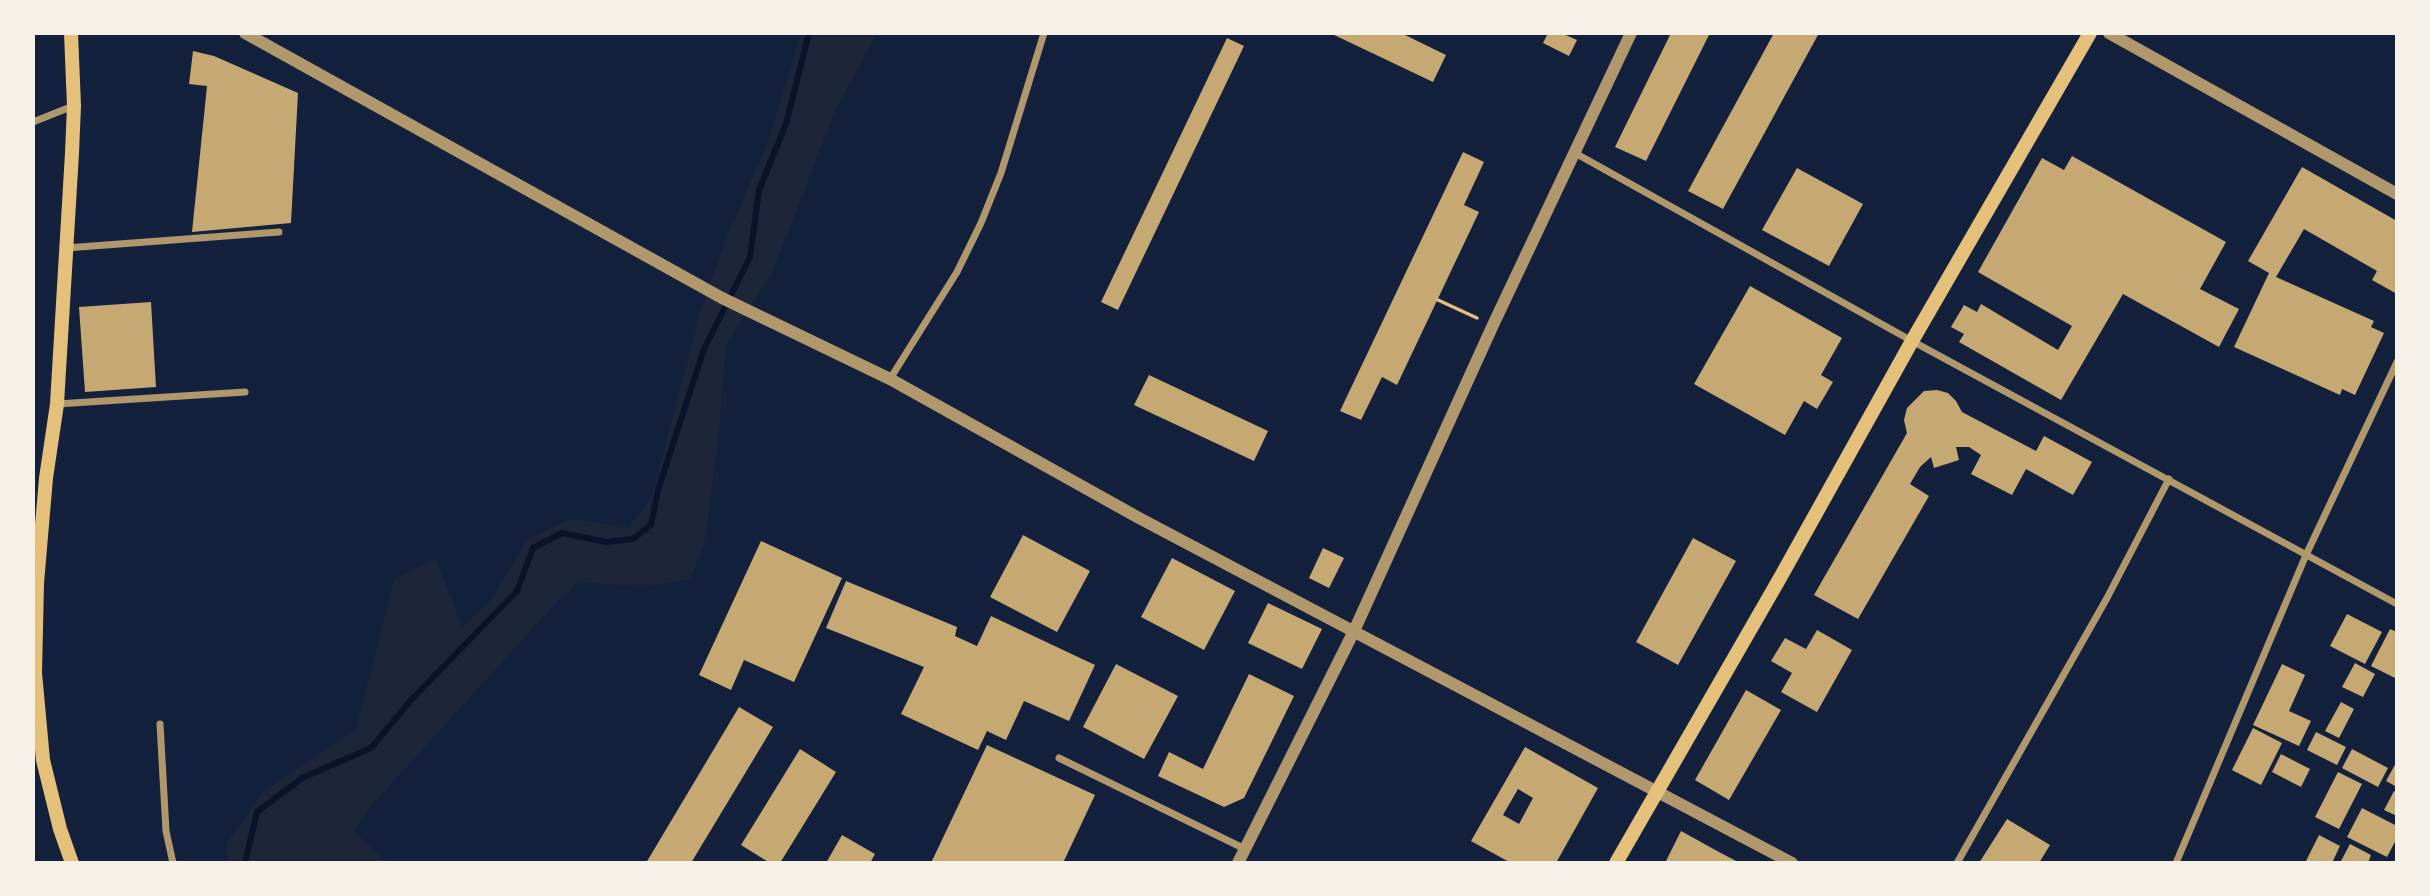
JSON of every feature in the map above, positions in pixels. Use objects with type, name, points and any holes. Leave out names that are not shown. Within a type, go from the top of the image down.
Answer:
[{"type":"main road","points":[[71,33],[74,106],[57,404],[46,478],[37,583],[35,673],[43,760],[72,863]]},
{"type":"main road","points":[[1616,863],[2090,33]]},
{"type":"street","points":[[246,33],[722,298],[890,379],[1139,518],[1792,863]]},
{"type":"street","points":[[890,379],[957,272],[981,223],[1001,173],[1044,33]]},
{"type":"street","points":[[1238,863],[1354,631],[1493,325],[1631,33]]},
{"type":"street","points":[[2109,33],[2397,194]]},
{"type":"street","points":[[33,122],[74,106]]},
{"type":"street","points":[[1574,153],[1912,341],[2397,604]]},
{"type":"street","points":[[66,248],[279,232]]},
{"type":"street","points":[[2176,863],[2306,555],[2397,362]]},
{"type":"street","points":[[57,404],[245,392]]},
{"type":"street","points":[[1957,863],[2107,598],[2169,480]]},
{"type":"street","points":[[160,724],[166,831],[173,863]]},
{"type":"street","points":[[1059,758],[1245,849]]},
{"type":"path","points":[[1438,300],[1493,325]]},
{"type":"shaded area","points":[[801,33],[877,33],[836,109],[771,275],[726,344],[718,441],[705,542],[690,579],[645,587],[579,582],[551,608],[371,806],[354,831],[387,863],[227,863],[227,843],[263,792],[356,729],[394,580],[436,559],[462,628],[491,600],[528,539],[570,519],[629,527],[652,496],[699,316],[725,242],[769,139]]},
{"type":"building","points":[[1330,33],[1401,33],[1446,55],[1433,82]]},
{"type":"building","points":[[1548,33],[1561,33],[1577,40],[1569,56],[1543,43]]},
{"type":"building","points":[[1671,33],[1710,33],[1646,161],[1615,147]]},
{"type":"building","points":[[1774,33],[1819,33],[1723,209],[1688,191]]},
{"type":"building","points":[[1227,38],[1244,46],[1118,310],[1101,302]]},
{"type":"building","points":[[193,51],[214,56],[298,93],[291,223],[192,232],[207,86],[189,84]]},
{"type":"building","points":[[1463,152],[1484,162],[1464,205],[1479,212],[1397,385],[1382,377],[1361,420],[1340,411]]},
{"type":"building","points":[[2072,156],[2226,242],[2200,289],[2239,309],[2219,347],[2123,294],[2061,400],[1959,342],[1964,334],[1951,327],[1964,305],[1977,312],[1981,304],[2058,350],[2072,326],[1978,272],[2042,158],[2064,170]]},
{"type":"building","points":[[2302,167],[2397,221],[2397,294],[2372,280],[2377,271],[2304,229],[2276,277],[2374,321],[2371,327],[2384,333],[2355,395],[2342,389],[2340,395],[2234,347],[2269,273],[2248,261]]},
{"type":"building","points":[[1797,168],[1863,204],[1829,266],[1762,230]]},
{"type":"building","points":[[1750,286],[1842,338],[1821,375],[1833,382],[1817,409],[1804,401],[1785,435],[1694,384]]},
{"type":"building","points":[[151,302],[156,387],[85,392],[79,307]]},
{"type":"building","points":[[1149,375],[1268,431],[1254,461],[1134,405]]},
{"type":"building","points":[[1924,391],[1948,393],[1962,412],[2036,451],[2044,436],[2092,462],[2073,495],[2026,469],[2012,495],[1971,474],[1981,455],[1969,447],[1956,447],[1959,460],[1934,468],[1931,457],[1920,467],[1910,484],[1929,496],[1858,619],[1814,595],[1907,433],[1904,420],[1907,408]]},
{"type":"building","points":[[1023,535],[1090,571],[1057,632],[990,597]]},
{"type":"building","points":[[1693,538],[1736,561],[1678,665],[1636,642]]},
{"type":"building","points":[[761,541],[842,578],[794,682],[744,660],[731,690],[699,675]]},
{"type":"building","points":[[1323,548],[1344,558],[1329,588],[1309,578]]},
{"type":"building","points":[[1172,558],[1235,591],[1204,650],[1141,617]]},
{"type":"building","points":[[846,581],[957,627],[955,636],[977,646],[991,616],[1095,665],[1069,721],[1024,701],[1006,740],[987,731],[978,750],[901,714],[924,667],[826,628]]},
{"type":"building","points":[[1268,603],[1322,629],[1302,669],[1248,643]]},
{"type":"building","points":[[2347,614],[2382,632],[2365,664],[2330,646]]},
{"type":"building","points":[[2390,629],[2397,632],[2397,679],[2371,666]]},
{"type":"building","points":[[1817,630],[1852,650],[1817,712],[1781,692],[1792,673],[1771,661],[1785,638],[1806,649]]},
{"type":"building","points":[[2355,663],[2375,674],[2363,697],[2342,687]]},
{"type":"building","points":[[1116,664],[1178,696],[1144,759],[1083,727]]},
{"type":"building","points":[[2282,664],[2305,675],[2289,711],[2311,721],[2299,746],[2253,725]]},
{"type":"building","points":[[1249,674],[1294,696],[1244,798],[1224,807],[1158,776],[1169,752],[1203,769]]},
{"type":"building","points":[[1746,690],[1781,710],[1729,800],[1695,780]]},
{"type":"building","points":[[2341,702],[2354,709],[2339,738],[2325,731]]},
{"type":"building","points":[[739,707],[773,727],[691,863],[646,863]]},
{"type":"building","points":[[2253,728],[2282,743],[2261,785],[2232,770]]},
{"type":"building","points":[[2316,732],[2346,747],[2337,765],[2307,750]]},
{"type":"building","points":[[987,745],[1095,795],[1063,863],[931,863]]},
{"type":"building","points":[[1525,747],[1598,788],[1556,863],[1511,863],[1471,841]],"holes":[[[1518,789],[1533,798],[1519,824],[1503,815]]]},
{"type":"building","points":[[800,749],[836,772],[780,863],[770,863],[741,845]]},
{"type":"building","points":[[2352,749],[2388,768],[2378,787],[2342,768]]},
{"type":"building","points":[[2281,754],[2310,769],[2301,787],[2272,772]]},
{"type":"building","points":[[2397,761],[2397,787],[2386,781]]},
{"type":"building","points":[[2338,772],[2362,784],[2339,829],[2315,817]]},
{"type":"building","points":[[2394,791],[2397,793],[2397,816],[2384,810]]},
{"type":"building","points":[[2362,808],[2397,826],[2397,838],[2387,857],[2347,837]]},
{"type":"building","points":[[2007,819],[2050,845],[2039,863],[1979,863]]},
{"type":"building","points":[[1681,831],[1719,852],[1740,863],[1665,863]]},
{"type":"building","points":[[842,835],[875,854],[870,863],[826,863]]},
{"type":"building","points":[[2319,835],[2340,846],[2332,863],[2305,863]]},
{"type":"building","points":[[2350,844],[2371,855],[2368,863],[2340,863]]},
{"type":"waterway","points":[[245,863],[257,812],[302,778],[371,748],[412,699],[517,591],[533,548],[562,533],[606,542],[633,539],[651,525],[658,490],[704,349],[750,257],[759,190],[786,124],[809,33]]}]
